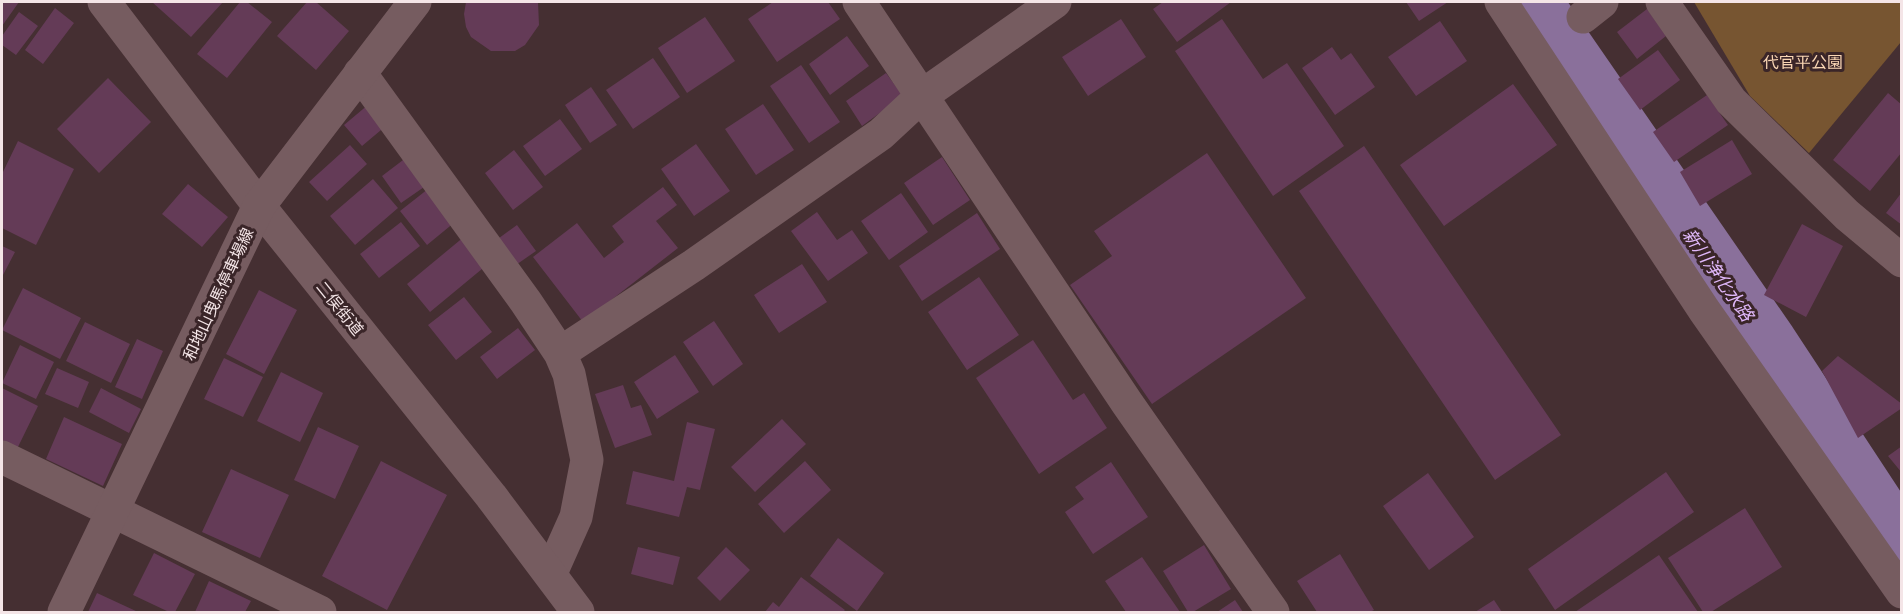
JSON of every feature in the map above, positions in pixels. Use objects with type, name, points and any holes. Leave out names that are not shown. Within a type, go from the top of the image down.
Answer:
[{"type":"street","name":"二俣街道","points":[[105,2],[259,206],[563,599]]},
{"type":"street","name":"和地山曳馬停車場線","points":[[64,612],[259,206],[415,2]]},
{"type":"street","points":[[859,2],[1127,403],[1273,612]]},
{"type":"street","points":[[560,353],[694,266],[881,135],[923,95],[1055,2]]},
{"type":"street","points":[[1501,2],[1704,309],[1902,592]]},
{"type":"street","points":[[1662,2],[1731,101],[1847,215],[1902,261]]},
{"type":"street","points":[[360,73],[560,353],[569,374],[587,460],[563,599]]},
{"type":"street","points":[[2,458],[320,612]]},
{"type":"green space","name":"代官平公園","points":[[1694,2],[1901,2],[1901,42],[1809,153],[1750,96]]},
{"type":"building","points":[[2,2],[19,2],[2,26]]},
{"type":"building","points":[[152,2],[223,2],[191,37]]},
{"type":"building","points":[[240,2],[247,2],[272,22],[227,78],[197,54]]},
{"type":"building","points":[[307,2],[316,2],[349,31],[316,70],[277,36]]},
{"type":"building","points":[[466,2],[538,2],[539,25],[525,45],[515,51],[491,51],[471,37],[466,27],[464,14]]},
{"type":"building","points":[[773,2],[828,2],[840,19],[777,62],[748,19]]},
{"type":"building","points":[[1163,2],[1231,2],[1177,42],[1153,9]]},
{"type":"building","points":[[1406,2],[1448,2],[1419,21]]},
{"type":"building","points":[[55,8],[74,23],[43,64],[25,50]]},
{"type":"building","points":[[1647,9],[1666,36],[1637,59],[1617,32]]},
{"type":"building","points":[[19,12],[38,26],[16,55],[2,45],[2,36]]},
{"type":"building","points":[[705,17],[735,61],[687,93],[658,48]]},
{"type":"building","points":[[1121,19],[1146,57],[1088,96],[1062,57]]},
{"type":"building","points":[[1222,19],[1263,79],[1287,63],[1344,146],[1273,196],[1175,51]]},
{"type":"building","points":[[1440,21],[1467,61],[1416,96],[1388,57]]},
{"type":"building","points":[[847,36],[869,66],[830,95],[809,64]]},
{"type":"building","points":[[1332,47],[1341,60],[1351,53],[1375,87],[1335,115],[1302,68]]},
{"type":"building","points":[[1658,50],[1680,80],[1640,110],[1618,79]]},
{"type":"building","points":[[653,58],[680,97],[633,129],[606,90]]},
{"type":"building","points":[[801,65],[840,122],[809,143],[770,86]]},
{"type":"building","points":[[886,73],[903,96],[862,126],[846,101]]},
{"type":"building","points":[[108,78],[151,122],[99,173],[57,129]]},
{"type":"building","points":[[1513,84],[1557,145],[1444,226],[1400,165]]},
{"type":"building","points":[[591,87],[617,125],[590,143],[565,105]]},
{"type":"building","points":[[1888,93],[1902,105],[1902,152],[1870,191],[1833,160]]},
{"type":"building","points":[[1707,95],[1728,125],[1674,162],[1653,132]]},
{"type":"building","points":[[369,104],[387,125],[362,146],[344,125]]},
{"type":"building","points":[[763,104],[794,150],[756,175],[725,129]]},
{"type":"building","points":[[560,119],[582,149],[545,176],[523,146]]},
{"type":"building","points":[[1732,140],[1752,174],[1700,206],[1680,172]]},
{"type":"building","points":[[18,141],[74,169],[36,245],[2,228],[2,174]]},
{"type":"building","points":[[696,144],[730,191],[694,216],[661,169]]},
{"type":"building","points":[[350,145],[367,164],[327,201],[309,182]]},
{"type":"building","points":[[1364,146],[1561,435],[1495,480],[1299,191]]},
{"type":"building","points":[[514,150],[543,187],[513,210],[485,173]]},
{"type":"building","points":[[1207,153],[1306,298],[1152,404],[1070,285],[1112,256],[1094,231]]},
{"type":"building","points":[[407,157],[427,185],[401,203],[382,176]]},
{"type":"building","points":[[942,157],[970,200],[933,225],[904,183]]},
{"type":"building","points":[[373,179],[398,208],[355,245],[330,216]]},
{"type":"building","points":[[188,184],[228,217],[202,247],[162,214]]},
{"type":"building","points":[[663,187],[677,205],[656,221],[678,248],[583,322],[533,257],[577,223],[604,258],[624,242],[612,226]]},
{"type":"building","points":[[428,189],[455,222],[427,245],[400,211]]},
{"type":"building","points":[[1902,192],[1902,225],[1886,213]]},
{"type":"building","points":[[901,193],[928,232],[889,260],[861,221]]},
{"type":"building","points":[[817,212],[837,240],[852,230],[868,253],[828,281],[791,231]]},
{"type":"building","points":[[977,213],[1000,249],[922,301],[899,266]]},
{"type":"building","points":[[401,222],[420,246],[379,278],[360,254]]},
{"type":"building","points":[[1802,224],[1843,246],[1806,317],[1764,295]]},
{"type":"building","points":[[517,225],[536,251],[513,267],[495,241]]},
{"type":"building","points":[[465,236],[488,264],[430,312],[407,284]]},
{"type":"building","points":[[2,246],[15,252],[3,275],[2,274]]},
{"type":"building","points":[[802,264],[827,302],[779,333],[754,295]]},
{"type":"building","points":[[979,277],[1019,335],[967,370],[928,312]]},
{"type":"building","points":[[23,288],[81,318],[60,359],[2,330]]},
{"type":"building","points":[[259,290],[297,310],[264,374],[226,354]]},
{"type":"building","points":[[464,297],[492,332],[456,360],[428,325]]},
{"type":"building","points":[[714,321],[743,364],[713,386],[683,342]]},
{"type":"building","points":[[85,322],[130,344],[111,383],[66,361]]},
{"type":"building","points":[[518,328],[535,350],[497,379],[480,357]]},
{"type":"building","points":[[137,339],[163,351],[142,399],[115,387]]},
{"type":"building","points":[[1033,340],[1073,400],[1084,393],[1107,428],[1039,474],[976,378]]},
{"type":"building","points":[[20,345],[54,362],[36,399],[2,383]]},
{"type":"building","points":[[675,355],[699,392],[657,419],[634,382]]},
{"type":"building","points":[[1838,356],[1902,404],[1902,408],[1858,438],[1822,371]]},
{"type":"building","points":[[224,358],[263,377],[243,417],[204,399]]},
{"type":"building","points":[[57,368],[89,382],[78,408],[45,394]]},
{"type":"building","points":[[281,372],[323,393],[300,442],[257,421]]},
{"type":"building","points":[[623,385],[631,408],[641,405],[652,435],[615,448],[595,394]]},
{"type":"building","points":[[2,388],[38,406],[17,449],[2,441]]},
{"type":"building","points":[[101,388],[141,409],[129,433],[89,412]]},
{"type":"building","points":[[64,417],[122,444],[103,486],[46,459]]},
{"type":"building","points":[[782,419],[806,444],[755,492],[731,467]]},
{"type":"building","points":[[687,422],[715,429],[700,490],[687,487],[679,517],[626,504],[633,471],[674,481]]},
{"type":"building","points":[[318,427],[359,446],[335,499],[294,480]]},
{"type":"building","points":[[1902,446],[1902,473],[1888,456]]},
{"type":"building","points":[[381,461],[447,495],[387,610],[322,576]]},
{"type":"building","points":[[805,461],[831,490],[784,533],[758,504]]},
{"type":"building","points":[[1111,462],[1148,517],[1093,554],[1065,512],[1084,499],[1075,487]]},
{"type":"building","points":[[231,469],[289,495],[260,558],[202,532]]},
{"type":"building","points":[[1666,472],[1694,512],[1555,610],[1528,569]]},
{"type":"building","points":[[1428,473],[1474,537],[1429,570],[1383,506]]},
{"type":"building","points":[[1745,508],[1782,567],[1711,612],[1703,612],[1668,558]]},
{"type":"building","points":[[838,538],[884,573],[857,611],[810,576]]},
{"type":"building","points":[[1204,545],[1231,589],[1193,612],[1188,612],[1163,571]]},
{"type":"building","points":[[638,547],[680,557],[673,585],[631,574]]},
{"type":"building","points":[[726,547],[750,570],[720,601],[697,578]]},
{"type":"building","points":[[154,553],[195,574],[175,612],[169,612],[133,595]]},
{"type":"building","points":[[1340,554],[1374,610],[1370,612],[1317,612],[1297,581]]},
{"type":"building","points":[[1659,555],[1698,612],[1575,612]]},
{"type":"building","points":[[1142,557],[1180,612],[1126,612],[1105,581]]},
{"type":"building","points":[[801,577],[845,610],[843,612],[765,612],[773,602],[779,607]]},
{"type":"building","points":[[209,581],[251,601],[245,612],[195,612]]},
{"type":"building","points":[[97,593],[138,612],[88,612]]},
{"type":"building","points":[[1235,600],[1243,612],[1217,612]]},
{"type":"building","points":[[1494,600],[1502,612],[1475,612]]},
{"type":"waterway","name":"新川浄化水路","points":[[1529,2],[1766,345],[1902,552]]}]
